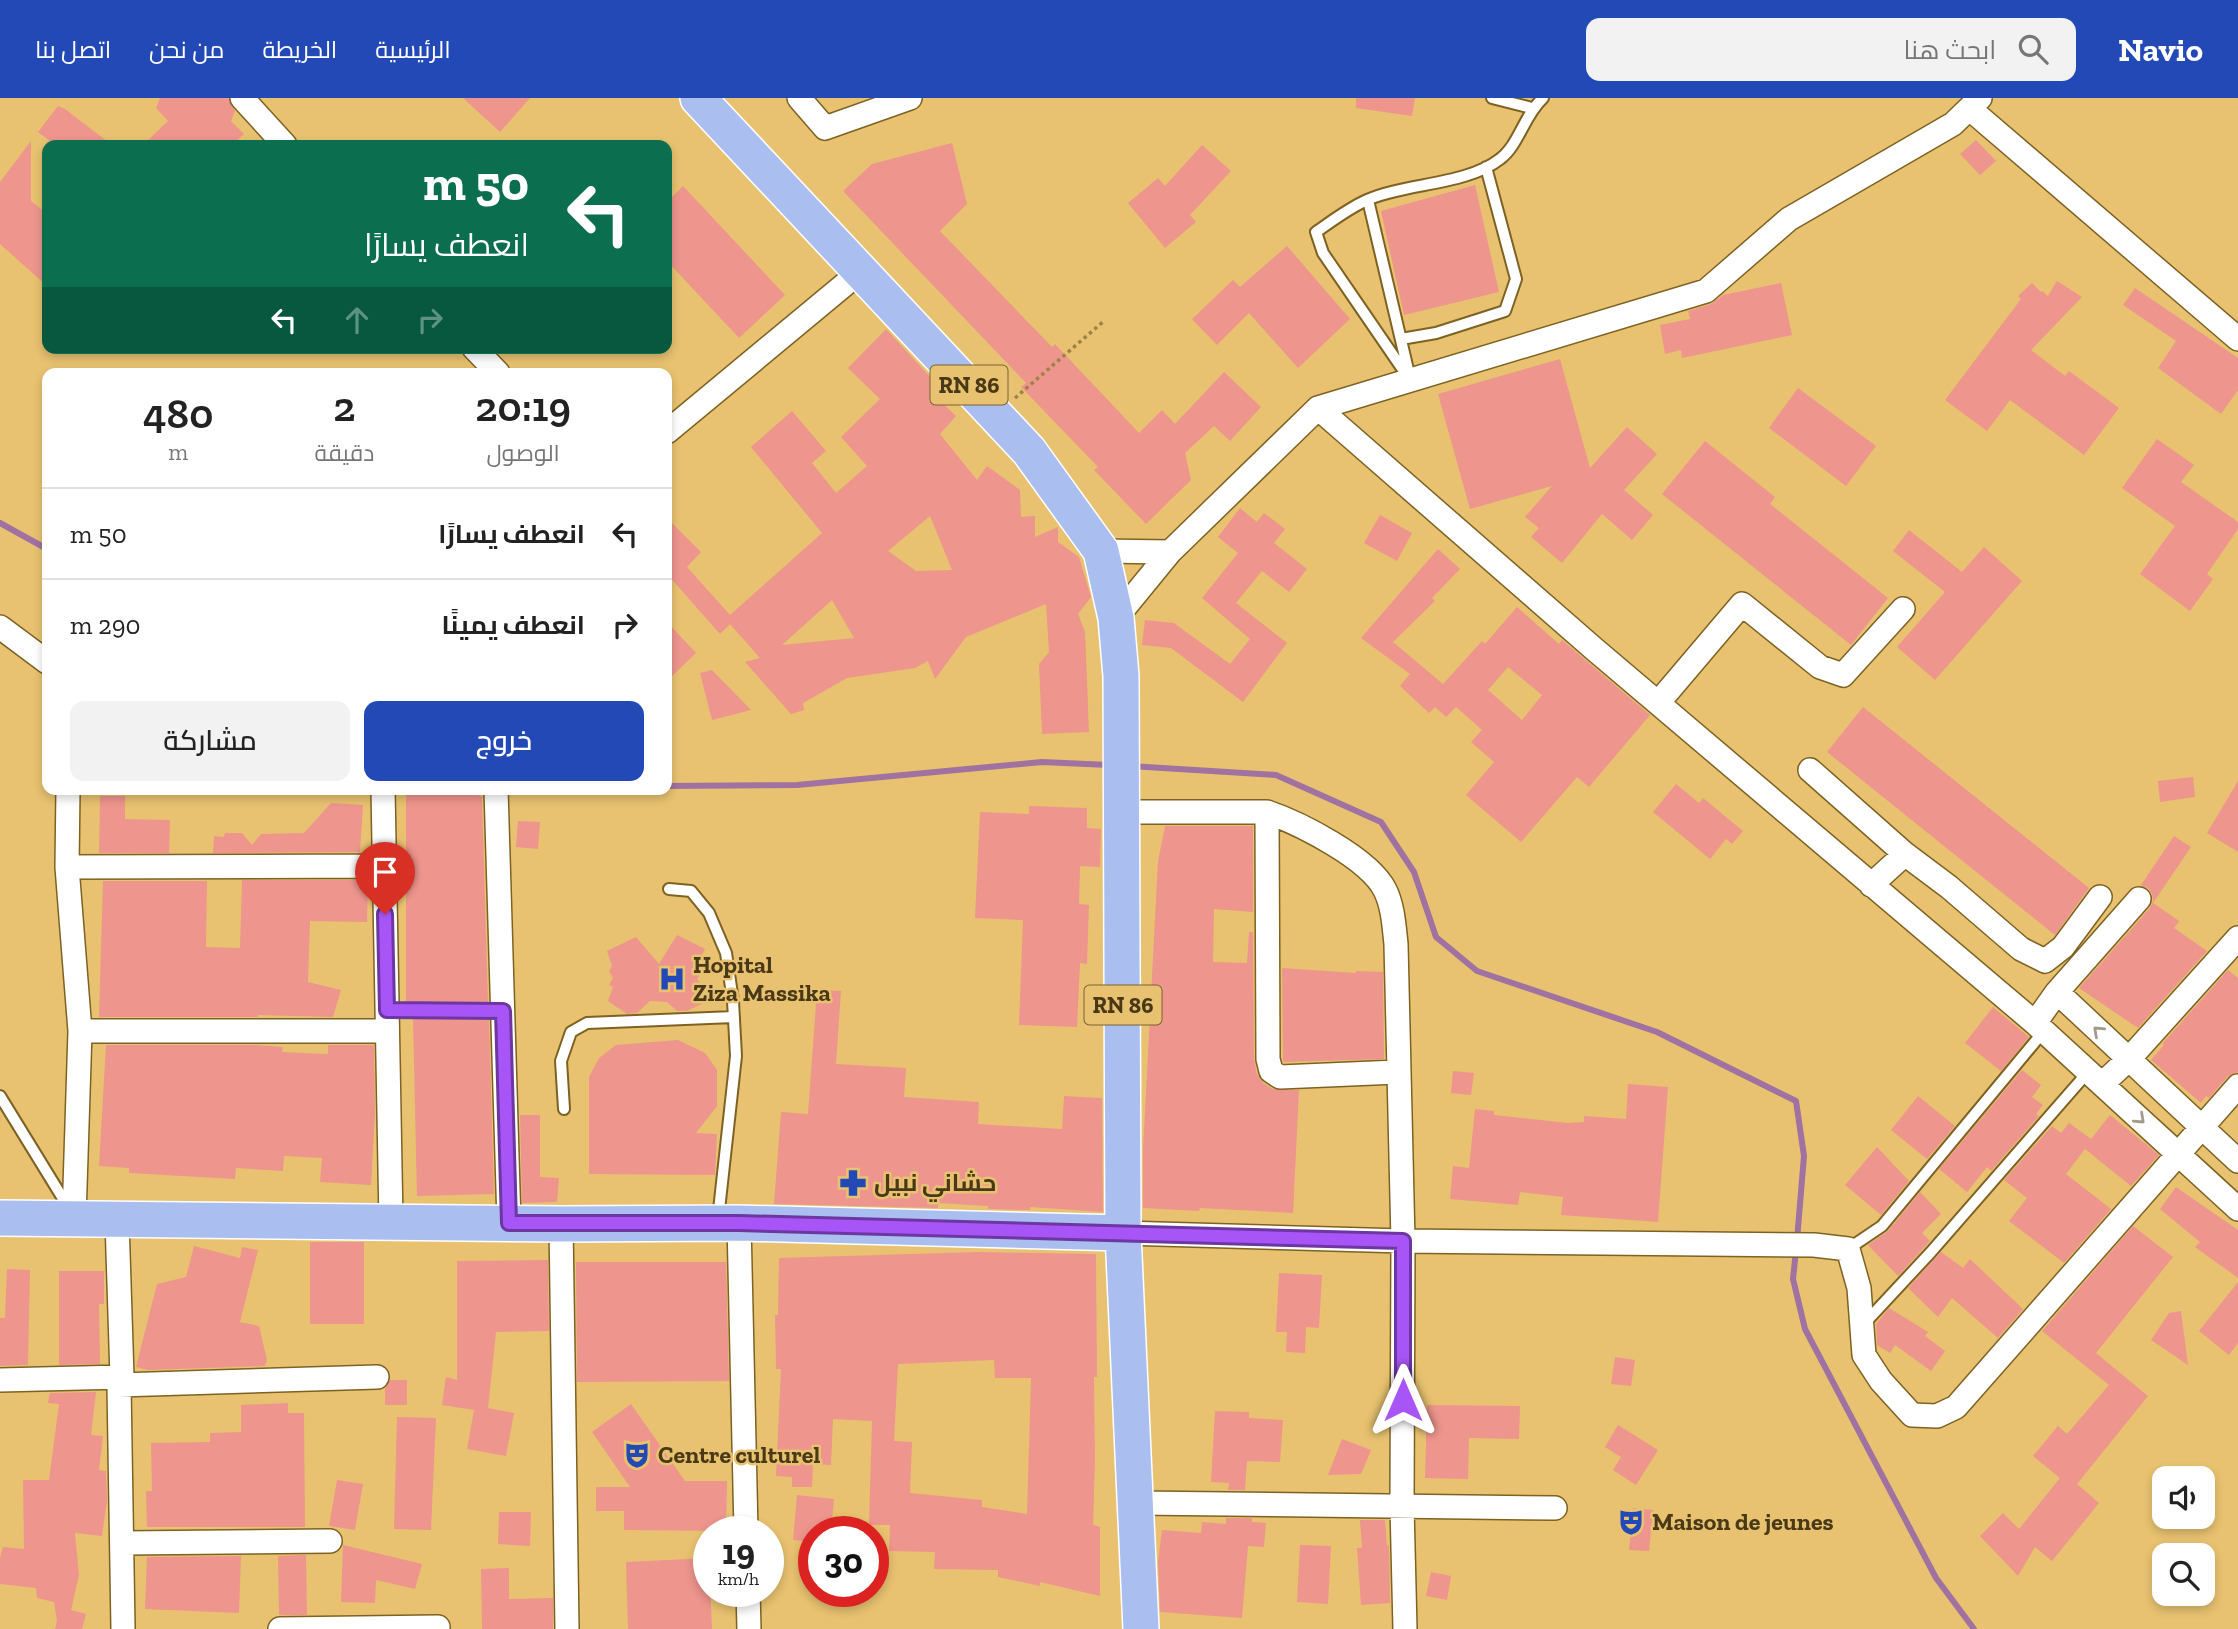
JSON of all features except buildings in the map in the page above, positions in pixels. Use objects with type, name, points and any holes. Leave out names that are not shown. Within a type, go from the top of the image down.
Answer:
[{"type":"main road","name":"RN 86","points":[[698,98],[1029,451],[1101,551],[1116,618],[1121,676],[1124,1233],[1141,1629]]},
{"type":"main road","points":[[0,1218],[117,1221],[728,1223],[1124,1233]]},
{"type":"street","points":[[242,98],[280,140]]},
{"type":"street","points":[[799,98],[825,128],[910,98]]},
{"type":"street","points":[[1116,618],[1170,552],[1318,408],[1706,291],[1789,219],[1953,124],[1975,103],[2238,340]]},
{"type":"street","points":[[672,428],[861,271]]},
{"type":"street","points":[[480,354],[493,368]]},
{"type":"street","points":[[1318,408],[1658,703],[2040,1027],[2238,1209]]},
{"type":"street","points":[[1101,551],[1170,552]]},
{"type":"street","points":[[1658,703],[1742,604],[1820,667],[1843,676],[1903,609]]},
{"type":"street","points":[[0,627],[42,658]]},
{"type":"street","points":[[1810,770],[1905,854],[1949,887],[2021,949],[2045,961],[2063,947],[2100,897]]},
{"type":"street","points":[[68,795],[67,867],[80,1031],[75,1218]]},
{"type":"street","points":[[383,795],[391,1222]]},
{"type":"street","points":[[496,795],[509,1223]]},
{"type":"street","points":[[1122,812],[1267,812],[1296,822],[1367,867],[1385,888],[1392,911],[1395,944],[1403,1241],[1402,1506],[1405,1629]]},
{"type":"street","points":[[1267,812],[1268,1059],[1271,1071],[1279,1077],[1397,1072]]},
{"type":"street","points":[[1871,885],[1905,854]]},
{"type":"street","points":[[67,867],[384,866]]},
{"type":"street","points":[[2040,1027],[2057,992],[2139,900]]},
{"type":"street","points":[[2095,1078],[2129,1059],[2238,938]]},
{"type":"street","points":[[2057,992],[2238,1161]]},
{"type":"street","points":[[80,1031],[387,1021]]},
{"type":"street","points":[[1124,1233],[1403,1241],[1814,1245],[1848,1249],[1859,1288],[1864,1355],[1881,1381],[1912,1415],[1937,1416],[1956,1407],[2238,1086]]},
{"type":"street","points":[[117,1221],[123,1629]]},
{"type":"street","points":[[728,1223],[745,1516]]},
{"type":"street","points":[[561,1224],[567,1629]]},
{"type":"street","points":[[0,1380],[377,1377]]},
{"type":"street","points":[[1137,1503],[1555,1508]]},
{"type":"street","points":[[122,1543],[330,1541]]},
{"type":"street","points":[[748,1607],[749,1629]]},
{"type":"street","points":[[280,1629],[438,1627]]},
{"type":"lane","points":[[1492,98],[1532,108]]},
{"type":"lane","points":[[1410,380],[1323,253],[1316,232],[1368,200],[1478,171],[1502,158],[1518,136],[1532,108],[1544,98]]},
{"type":"lane","points":[[1401,339],[1436,333],[1505,311],[1516,279],[1486,167]]},
{"type":"lane","points":[[1368,200],[1410,380]]},
{"type":"lane","points":[[668,889],[691,891],[709,913],[726,953],[736,1056],[728,1223]]},
{"type":"lane","points":[[387,1021],[503,1011]]},
{"type":"lane","points":[[564,1110],[561,1061],[571,1032],[587,1023],[734,1017]]},
{"type":"lane","points":[[1848,1249],[1882,1226],[2040,1027]]},
{"type":"lane","points":[[1861,1327],[2095,1078]]},
{"type":"lane","points":[[0,1096],[75,1218]]},
{"type":"path","points":[[996,414],[1104,321]]},
{"type":"waterway","points":[[0,523],[42,546]]},
{"type":"waterway","points":[[672,786],[797,785],[1042,762],[1109,765]]},
{"type":"waterway","points":[[1130,766],[1276,775],[1381,822],[1414,872],[1436,937],[1477,971],[1657,1032],[1796,1101],[1804,1156],[1797,1240]]},
{"type":"waterway","points":[[1796,1250],[1793,1279],[1805,1329],[1936,1578],[1974,1629]]},
{"type":"place","name":"Hopital Ziza Massika","points":[[672,979]]},
{"type":"place","name":"حشاني نبيل","points":[[853,1183]]},
{"type":"place","name":"Centre culturel","points":[[637,1455]]},
{"type":"place","name":"Maison de jeunes","points":[[1631,1522]]},
{"type":"route","points":[[385,914],[387,1010],[503,1011],[509,1223],[739,1223],[1403,1241],[1403,1400]]}]
